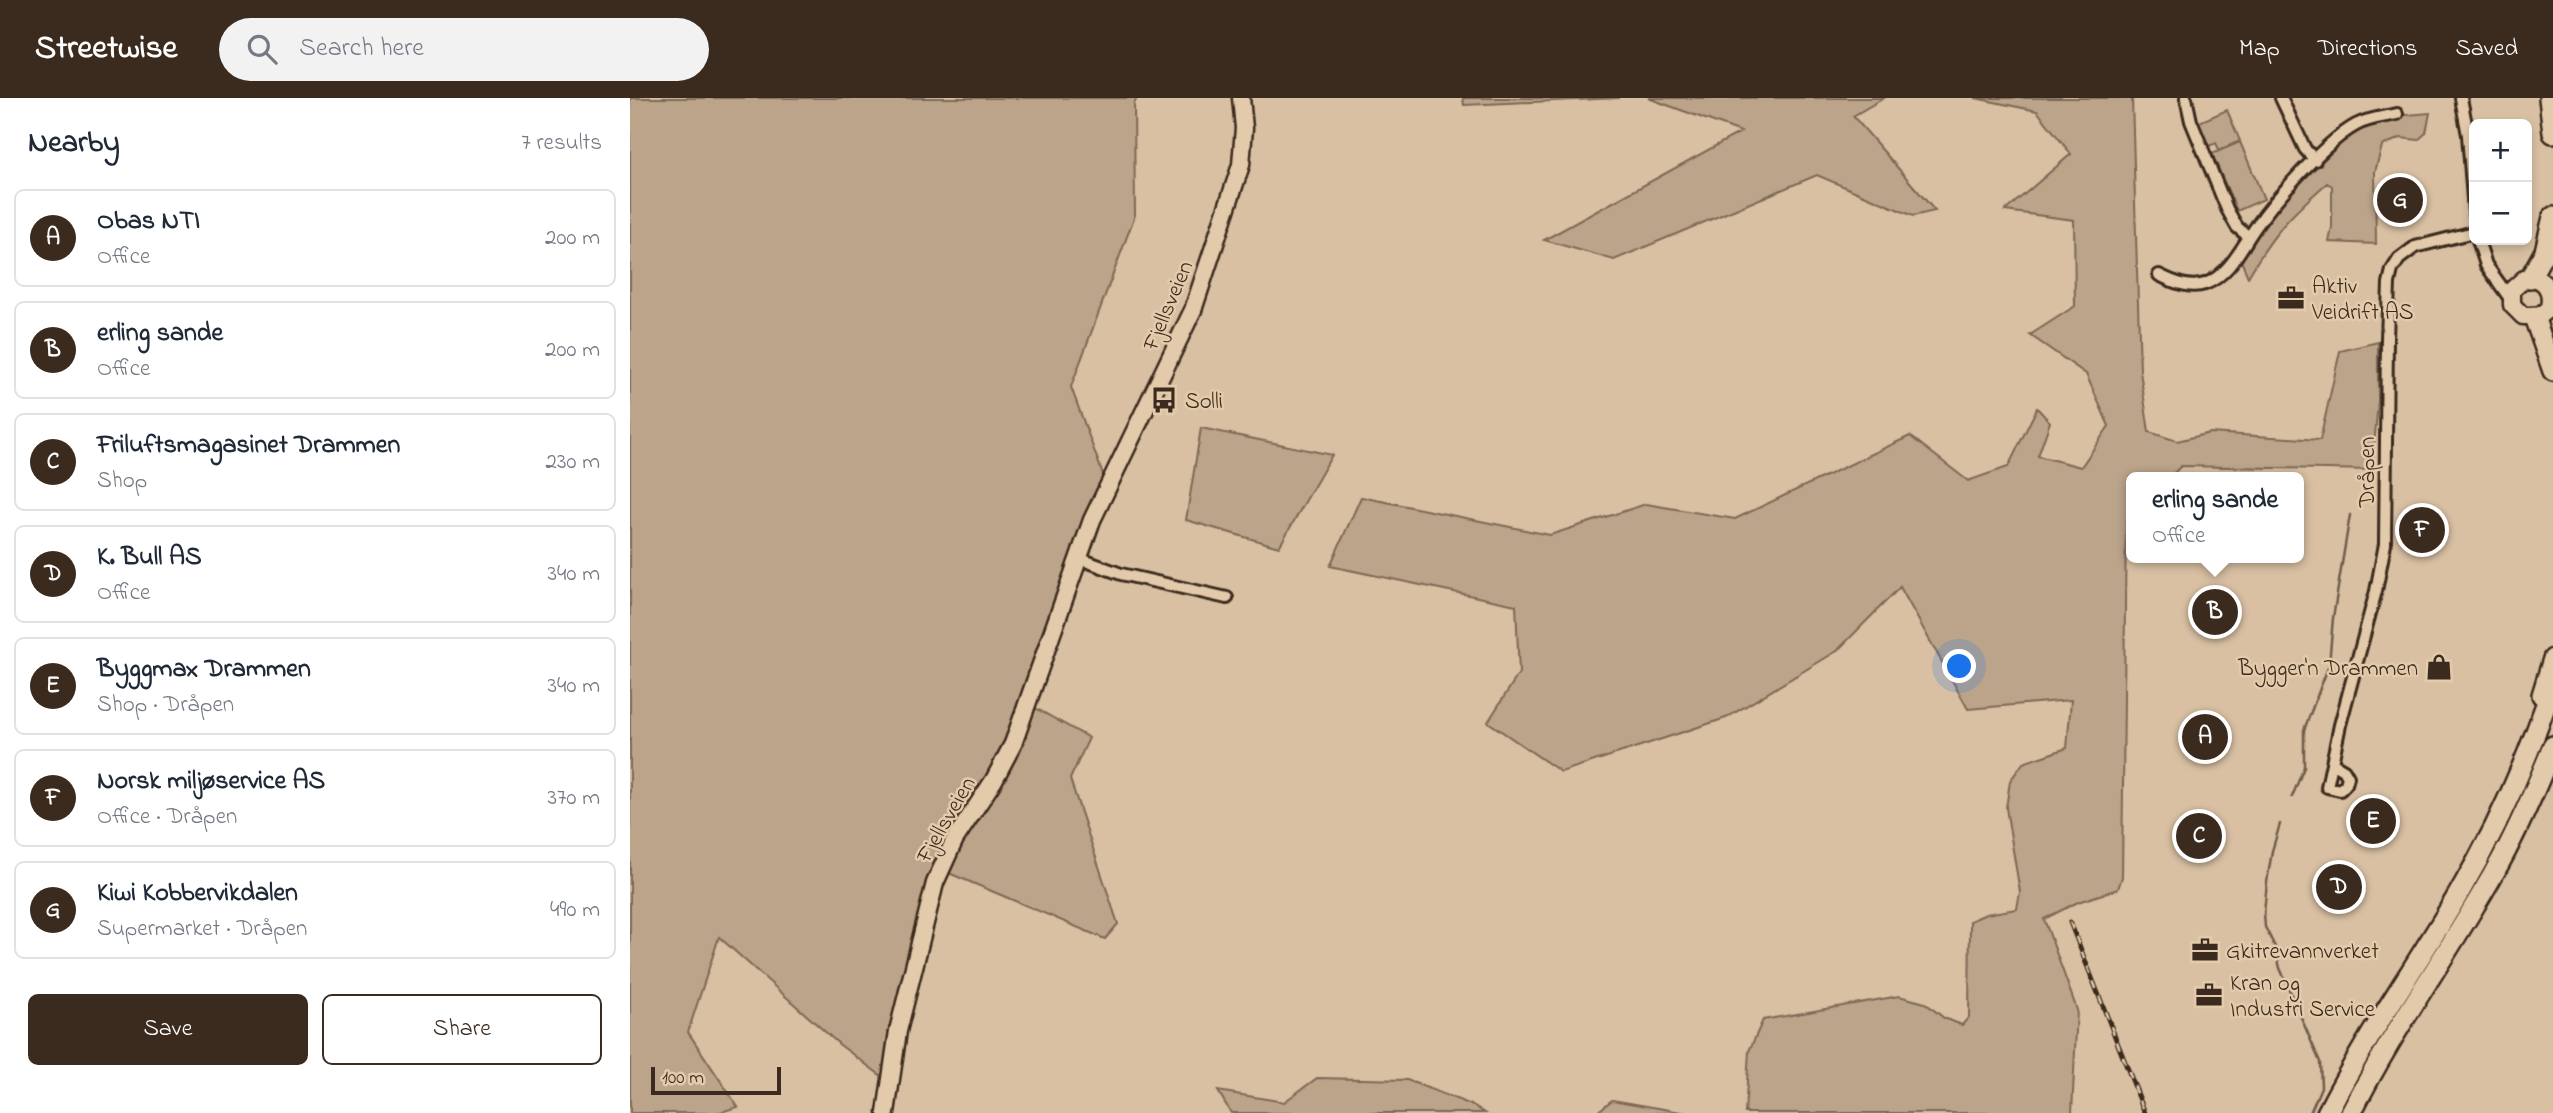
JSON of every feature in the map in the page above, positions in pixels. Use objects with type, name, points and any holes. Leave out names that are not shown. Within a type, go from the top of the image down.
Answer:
[{"type":"highway","points":[[2549,98],[2553,133]]},
{"type":"highway","points":[[2524,280],[2545,251],[2553,217]]},
{"type":"highway","points":[[2545,310],[2553,371]]},
{"type":"highway","points":[[2535,735],[2538,705],[2553,659]]},
{"type":"highway","points":[[2327,1113],[2358,1055],[2477,860],[2504,808],[2553,684]]},
{"type":"highway","points":[[2351,1113],[2388,1046],[2496,870],[2553,746]]},
{"type":"main road","name":"Fjellsveien","points":[[886,1113],[898,1031],[934,883],[955,839],[994,780],[1013,744],[1092,520],[1194,310],[1241,165],[1244,128],[1241,98]]},
{"type":"main road","points":[[2524,280],[2543,281],[2551,289],[2551,299],[2545,310],[2519,313],[2511,300],[2512,290],[2524,280]]},
{"type":"street","points":[[2186,98],[2191,121],[2227,209],[2237,227],[2249,237]]},
{"type":"street","points":[[2281,98],[2305,149],[2315,160]]},
{"type":"street","points":[[2461,98],[2466,118],[2471,182]]},
{"type":"street","points":[[2159,275],[2188,285],[2207,283],[2226,270],[2264,215],[2315,160],[2354,126],[2398,114]]},
{"type":"street","name":"Dråpen","points":[[2332,763],[2376,591],[2385,544],[2389,283],[2392,270],[2399,259],[2415,247],[2469,233]]},
{"type":"street","points":[[2479,245],[2483,259],[2511,300]]},
{"type":"street","points":[[2492,274],[2524,280]]},
{"type":"street","points":[[1078,558],[1121,574],[1227,598]]},
{"type":"shaded area","points":[[630,98],[1137,98],[1134,104],[1135,215],[1071,387],[1109,491],[1030,705],[1089,738],[1070,779],[1118,924],[1105,939],[937,868],[887,1080],[840,1045],[719,937],[688,1032],[738,1107],[717,1113],[630,1113]]},
{"type":"shaded area","points":[[1463,98],[1619,98],[1464,105]]},
{"type":"shaded area","points":[[1648,98],[1884,98],[1853,116],[1935,211],[1913,216],[1817,175],[1614,260],[1544,240],[1741,132]]},
{"type":"shaded area","points":[[1975,98],[2132,98],[2140,371],[2149,432],[2177,441],[2210,433],[2320,440],[2340,351],[2378,342],[2378,401],[2372,470],[2181,466],[2175,472],[2126,472],[2122,877],[2118,889],[2078,902],[2044,919],[2077,1010],[2072,1113],[1745,1113],[1749,1051],[1763,1020],[1899,996],[1925,1003],[1944,1018],[1962,1025],[1969,1017],[1970,921],[1986,914],[2017,909],[2020,892],[2006,808],[2010,781],[2023,763],[2067,748],[2071,700],[1968,709],[1900,587],[1837,651],[1726,718],[1561,772],[1488,722],[1519,673],[1516,605],[1330,566],[1361,497],[1550,535],[1646,504],[1735,519],[1910,436],[1968,481],[2008,467],[2037,408],[2050,422],[2038,456],[2081,467],[2109,426],[2086,374],[2030,335],[2075,306],[2074,220],[2005,211],[2071,154],[2037,111]]},
{"type":"shaded area","points":[[2227,110],[2240,141],[2219,150],[2216,143],[2207,147],[2197,123]]},
{"type":"shaded area","points":[[2430,113],[2426,133],[2418,140],[2400,138],[2382,146],[2375,172],[2376,244],[2329,242],[2332,228],[2332,186],[2327,183],[2283,226],[2248,277],[2242,257],[2283,200],[2355,129],[2406,115]]},
{"type":"shaded area","points":[[2240,142],[2264,199],[2237,211],[2212,154]]},
{"type":"shaded area","points":[[1201,428],[1332,455],[1279,547],[1186,520]]},
{"type":"shaded area","points":[[1317,1078],[1407,1080],[1474,1106],[1485,1113],[1231,1113],[1218,1091],[1284,1102]]},
{"type":"shaded area","points":[[1612,1100],[1687,1113],[1596,1113]]},
{"type":"waterway","points":[[2292,797],[2304,767],[2304,730],[2329,665],[2333,618],[2350,515]]},
{"type":"waterway","points":[[2280,824],[2267,882],[2265,927],[2320,1062],[2321,1087],[2310,1113]]},
{"type":"railway","points":[[2070,922],[2145,1113]]},
{"type":"place","name":"Kiwi Kobbervikdalen","points":[[2400,200]]},
{"type":"place","name":"Aktiv Veidrift AS","points":[[2291,298]]},
{"type":"place","name":"Solli","points":[[1164,400]]},
{"type":"place","name":"Norsk miljøservice AS","points":[[2422,530]]},
{"type":"place","name":"erling sande","points":[[2215,612]]},
{"type":"place","name":"Bygger'n Drammen","points":[[2439,667]]},
{"type":"place","name":"Obas NTI","points":[[2205,737]]},
{"type":"place","name":"Byggmax Drammen","points":[[2373,821]]},
{"type":"place","name":"Friluftsmagasinet Drammen","points":[[2199,836]]},
{"type":"place","name":"K. Bull AS","points":[[2339,887]]},
{"type":"place","name":"Gkitrevannverket","points":[[2205,950]]},
{"type":"place","name":"Kran og Industri Service","points":[[2209,995]]}]
